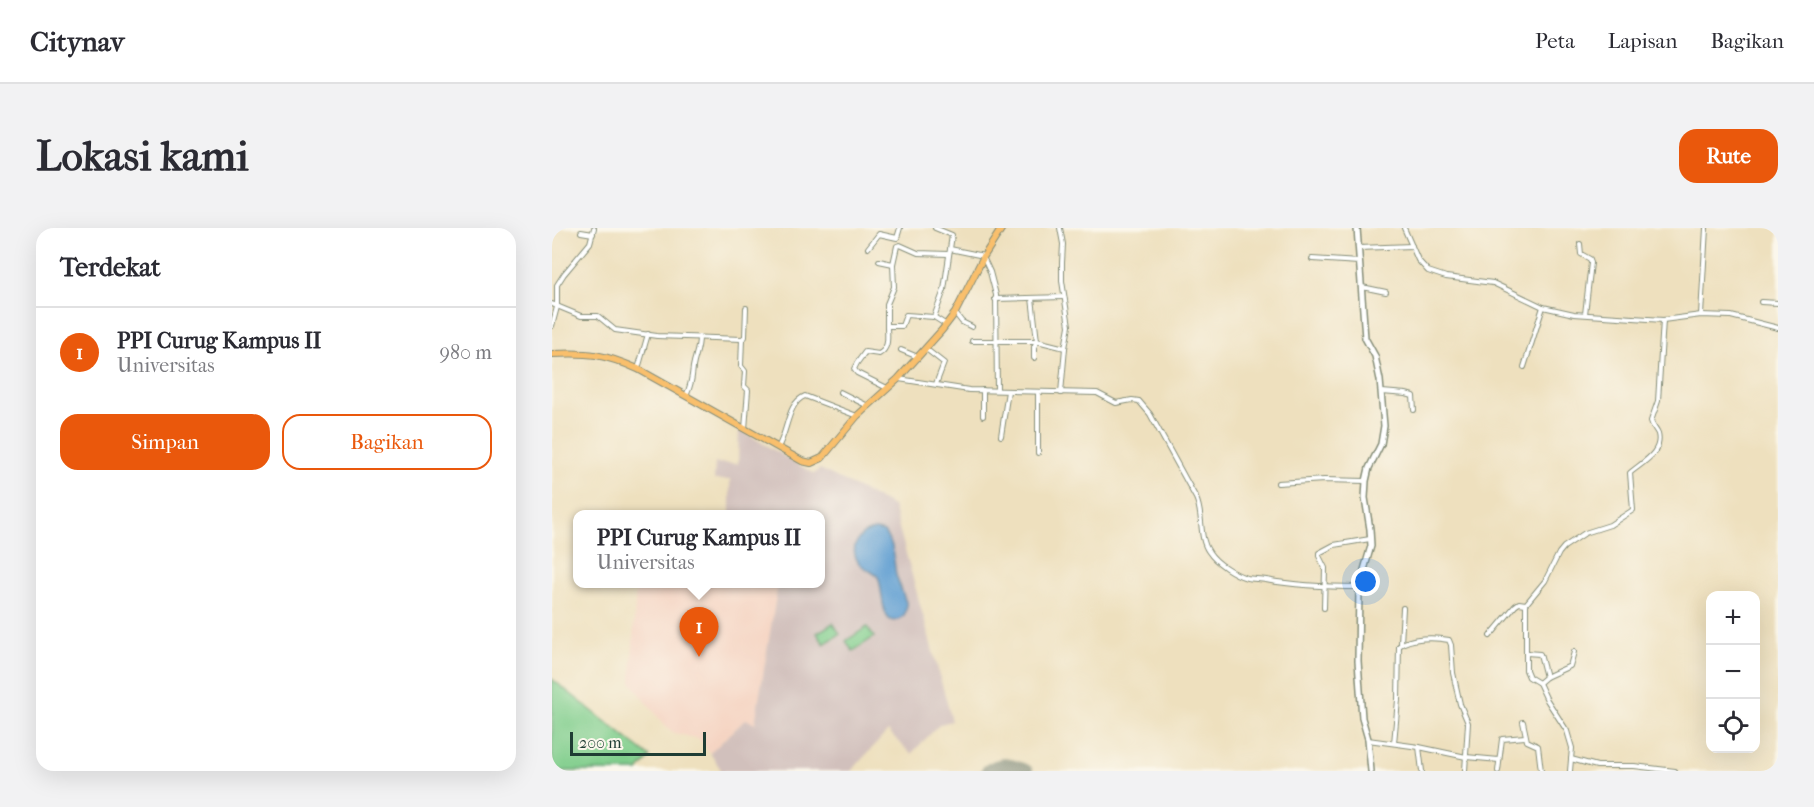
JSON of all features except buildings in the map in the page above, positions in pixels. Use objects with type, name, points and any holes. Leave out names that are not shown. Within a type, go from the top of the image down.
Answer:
[{"type":"main road","points":[[552,354],[583,353],[614,358],[638,369],[802,461],[814,462],[822,458],[857,416],[919,357],[955,313],[983,257],[1002,228]]},
{"type":"street","points":[[868,248],[879,234],[897,238],[900,228]]},
{"type":"street","points":[[934,317],[945,283],[952,235],[935,228]]},
{"type":"street","points":[[1060,228],[1064,244],[1062,272],[1069,326],[1061,393]]},
{"type":"street","points":[[1357,228],[1365,338],[1375,356],[1382,392],[1383,439],[1366,481],[1365,498],[1371,539],[1359,587],[1358,661],[1362,718],[1368,740],[1371,771]]},
{"type":"street","points":[[1404,228],[1421,265],[1432,273],[1493,283],[1543,307],[1574,314],[1663,320],[1701,315],[1731,316],[1778,328]]},
{"type":"street","points":[[1701,315],[1706,228]]},
{"type":"street","points":[[552,326],[557,307],[557,285],[590,243],[593,230],[581,232]]},
{"type":"street","points":[[1580,244],[1581,254],[1590,259],[1591,263],[1585,314]]},
{"type":"street","points":[[887,388],[857,374],[854,369],[865,352],[879,354],[884,350],[888,340],[887,304],[894,287],[893,264],[896,247],[899,245],[918,253],[949,251],[983,257],[996,295],[997,390]]},
{"type":"street","points":[[1359,248],[1412,246]]},
{"type":"street","points":[[1312,259],[1360,262]]},
{"type":"street","points":[[879,261],[893,264]]},
{"type":"street","points":[[1362,287],[1386,292]]},
{"type":"street","points":[[995,299],[1064,297]]},
{"type":"street","points":[[1032,298],[1037,341],[1034,347],[1034,358]]},
{"type":"street","points":[[1761,302],[1778,303]]},
{"type":"street","points":[[552,304],[581,316],[598,316],[615,330],[671,337],[742,339]]},
{"type":"street","points":[[1524,367],[1543,307]]},
{"type":"street","points":[[745,429],[748,390],[744,386],[745,371],[741,368],[746,309]]},
{"type":"street","points":[[955,313],[962,322],[972,327]]},
{"type":"street","points":[[887,326],[902,326],[906,315],[934,317],[945,324]]},
{"type":"street","points":[[1570,771],[1572,745],[1567,731],[1539,683],[1527,673],[1526,604],[1545,581],[1564,547],[1585,533],[1610,525],[1633,510],[1630,473],[1649,459],[1658,440],[1651,421],[1658,400],[1663,320]]},
{"type":"street","points":[[638,369],[648,334]]},
{"type":"street","points":[[687,396],[692,385],[694,364],[699,351],[699,337]]},
{"type":"street","points":[[972,342],[1037,341],[1065,348]]},
{"type":"street","points":[[926,349],[944,363],[936,384]]},
{"type":"street","points":[[901,350],[919,357]]},
{"type":"street","points":[[898,379],[962,389],[1097,393],[1116,403],[1136,400],[1142,403],[1150,414],[1198,503],[1204,544],[1215,559],[1246,578],[1283,584],[1359,587]]},
{"type":"street","points":[[983,390],[983,416]]},
{"type":"street","points":[[1001,436],[1008,391]]},
{"type":"street","points":[[840,392],[869,406]]},
{"type":"street","points":[[1038,392],[1038,453]]},
{"type":"street","points":[[1382,392],[1413,396],[1414,410]]},
{"type":"street","points":[[778,447],[783,439],[793,406],[802,396],[857,416]]},
{"type":"street","points":[[1278,483],[1324,480],[1366,481]]},
{"type":"street","points":[[1324,608],[1325,568],[1319,552],[1334,546],[1371,539]]},
{"type":"street","points":[[1490,636],[1515,606],[1519,603],[1526,604]]},
{"type":"street","points":[[1394,743],[1398,700],[1398,646],[1401,643],[1403,608]]},
{"type":"street","points":[[1401,643],[1432,638],[1450,641],[1452,673],[1460,704],[1468,723],[1465,771]]},
{"type":"street","points":[[1539,683],[1546,677],[1570,666],[1574,652]]},
{"type":"street","points":[[1526,653],[1540,654],[1546,677]]},
{"type":"street","points":[[1523,722],[1525,737],[1529,743],[1538,746],[1541,771]]},
{"type":"street","points":[[1498,771],[1502,739],[1525,737]]},
{"type":"street","points":[[1368,740],[1419,747],[1466,758],[1499,760]]},
{"type":"street","points":[[1419,747],[1422,771]]},
{"type":"street","points":[[1572,759],[1597,766],[1634,766],[1675,771]]},
{"type":"shaded area","points":[[739,429],[814,474],[820,469],[893,506],[952,721],[940,724],[911,754],[888,731],[851,771],[722,771],[710,753],[746,719],[755,724],[777,588],[825,588],[825,510],[730,510],[730,480],[714,480],[715,463],[738,464]]},
{"type":"shaded area","points":[[636,588],[777,588],[755,725],[746,719],[710,753],[699,739],[674,733],[664,725],[631,682]]},
{"type":"green space","points":[[833,623],[840,634],[824,644],[817,633]]},
{"type":"green space","points":[[867,627],[874,637],[853,651],[846,641]]},
{"type":"green space","points":[[552,679],[650,757],[638,771],[552,771]]},
{"type":"water","points":[[876,530],[884,532],[892,546],[896,575],[907,605],[904,616],[896,620],[890,620],[886,615],[878,577],[863,567],[856,557],[857,541],[865,533]]},
{"type":"taxiway","points":[[987,771],[1002,764],[1016,766],[1027,771]]},
{"type":"place","name":"PPI Curug Kampus II","points":[[699,657]]}]
